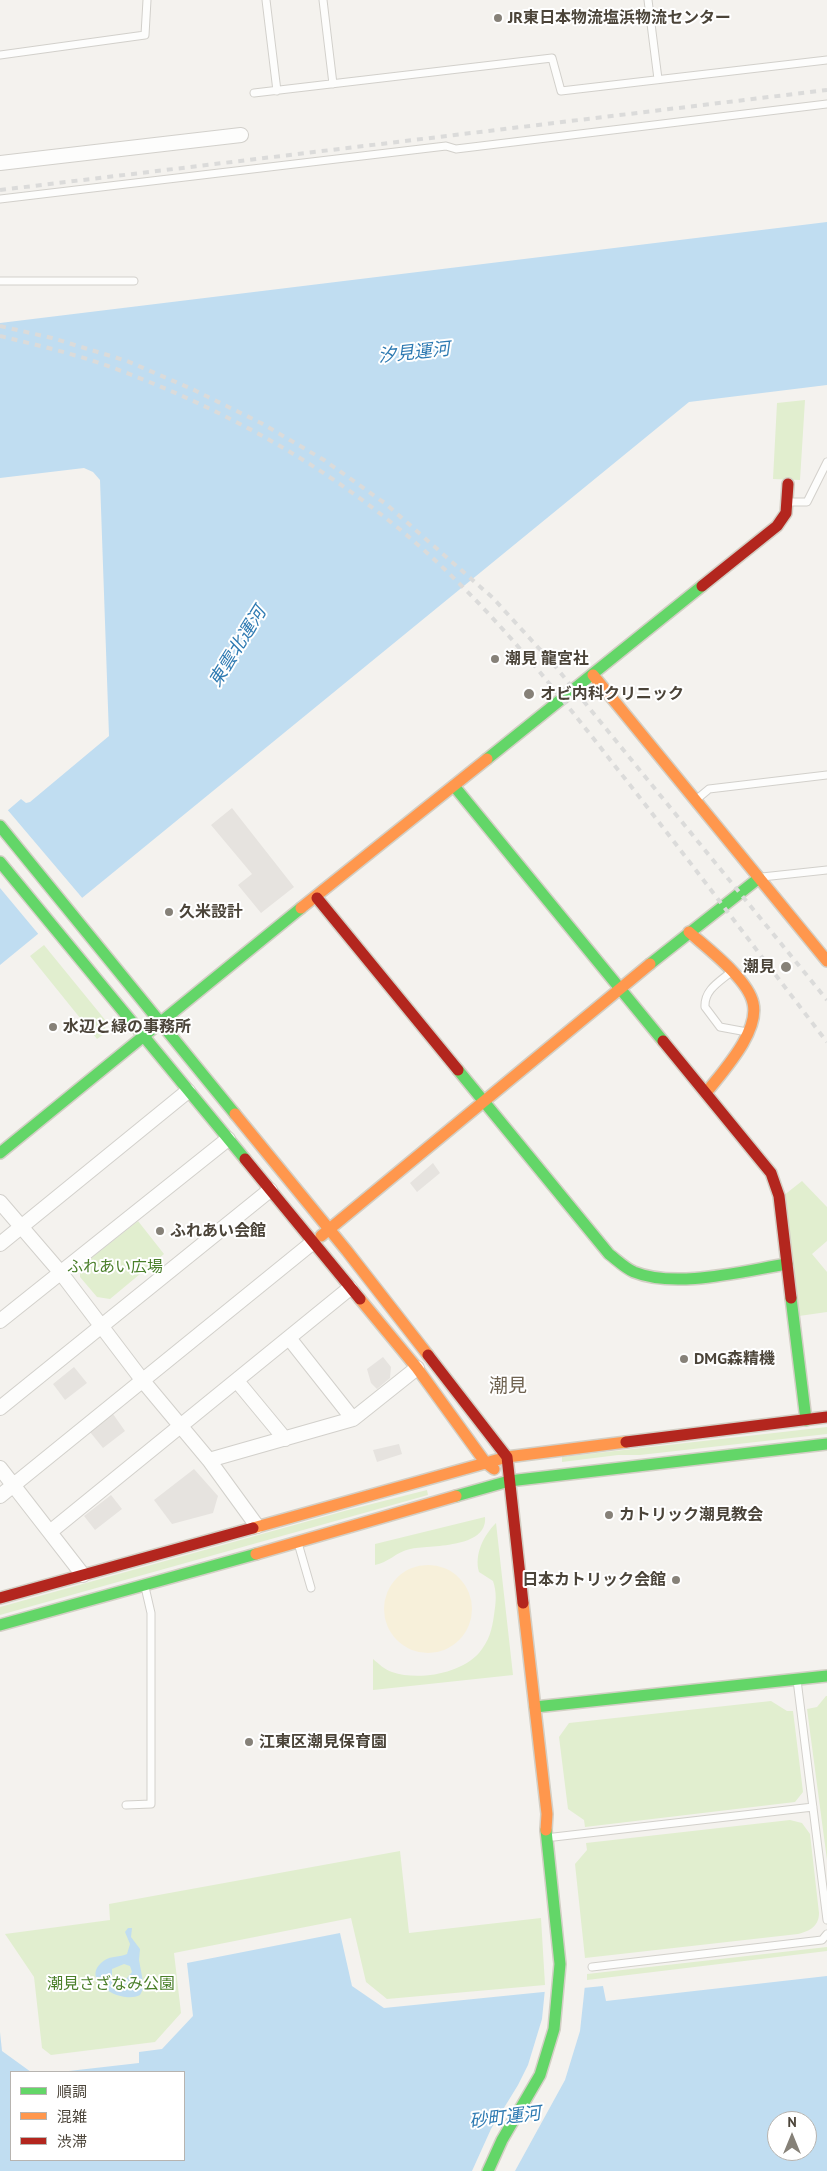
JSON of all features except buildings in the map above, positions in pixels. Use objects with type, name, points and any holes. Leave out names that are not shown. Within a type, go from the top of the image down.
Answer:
[{"type":"street","points":[[0,163],[241,135]]},
{"type":"street","points":[[0,1153],[142,1036],[317,898],[777,526],[784,517],[788,484]]},
{"type":"street","points":[[593,675],[827,961]]},
{"type":"street","points":[[454,786],[706,1093],[766,1167],[776,1183],[806,1420]]},
{"type":"street","points":[[0,826],[329,1229],[507,1457],[547,1814],[546,1838],[566,1987]]},
{"type":"street","points":[[0,862],[312,1243],[417,1368],[485,1462],[509,1481]]},
{"type":"street","points":[[0,1496],[312,1243],[689,932],[759,878]]},
{"type":"street","points":[[317,898],[609,1254],[635,1272],[647,1276],[673,1278],[787,1264]]},
{"type":"street","points":[[689,932],[730,972],[751,997],[754,1004],[754,1012],[748,1032],[706,1093]]},
{"type":"street","points":[[0,1244],[188,1091]]},
{"type":"street","points":[[0,1321],[228,1139]]},
{"type":"street","points":[[0,1408],[270,1190]]},
{"type":"street","points":[[0,1202],[20,1228],[61,1273],[143,1381],[210,1460],[257,1526]]},
{"type":"street","points":[[50,1532],[350,1288]]},
{"type":"street","points":[[289,1338],[353,1419]]},
{"type":"street","points":[[210,1460],[353,1419],[417,1368]]},
{"type":"street","points":[[237,1381],[284,1439]]},
{"type":"street","points":[[0,1598],[507,1457],[827,1417]]},
{"type":"street","points":[[0,1625],[298,1543],[509,1481],[827,1444]]},
{"type":"street","points":[[0,1468],[83,1575]]},
{"type":"street","points":[[535,1708],[827,1676]]},
{"type":"street","points":[[488,2171],[493,2157],[533,2089],[544,2065],[558,2009],[566,1987],[554,1837],[547,1814]]},
{"type":"street","points":[[499,2171],[514,2140],[539,2100],[555,2067]]},
{"type":"lane","points":[[0,55],[145,35],[148,0]]},
{"type":"lane","points":[[266,0],[277,91]]},
{"type":"lane","points":[[323,0],[333,84]]},
{"type":"lane","points":[[648,0],[658,79]]},
{"type":"lane","points":[[254,93],[552,58],[561,91],[827,60]]},
{"type":"lane","points":[[0,199],[436,147],[446,146],[456,149],[827,104]]},
{"type":"lane","points":[[0,281],[134,280]]},
{"type":"lane","points":[[787,502],[808,502],[827,462]]},
{"type":"lane","points":[[695,801],[709,789],[827,776]]},
{"type":"lane","points":[[759,878],[827,870]]},
{"type":"lane","points":[[730,972],[711,989],[705,1001],[705,1007],[720,1027],[748,1032]]},
{"type":"lane","points":[[298,1543],[311,1588]]},
{"type":"lane","points":[[126,1805],[151,1804],[151,1613],[144,1584]]},
{"type":"lane","points":[[797,1680],[827,1920]]},
{"type":"lane","points":[[554,1837],[813,1807]]},
{"type":"lane","points":[[592,1967],[822,1940],[827,1934]]},
{"type":"green space","points":[[805,400],[800,480],[773,479],[777,403]]},
{"type":"green space","points":[[44,945],[106,1021],[104,1034],[97,1039],[30,956]]},
{"type":"green space","points":[[802,1181],[827,1207],[827,1241],[812,1254],[827,1272],[827,1312],[799,1316],[783,1196]]},
{"type":"green space","name":"ふれあい広場","points":[[138,1221],[164,1254],[110,1299],[97,1297],[80,1277],[80,1267]]},
{"type":"green space","points":[[827,1427],[827,1434],[562,1462],[562,1457]]},
{"type":"green space","points":[[427,1490],[428,1495],[0,1615],[0,1607],[348,1510]]},
{"type":"green space","points":[[485,1517],[483,1527],[477,1535],[468,1540],[456,1544],[410,1549],[375,1565],[375,1544]]},
{"type":"green space","points":[[496,1523],[513,1675],[373,1690],[373,1659],[384,1668],[402,1675],[438,1674],[461,1666],[471,1660],[482,1649],[490,1635],[496,1594],[493,1581],[479,1572],[478,1558],[484,1539]]},
{"type":"green space","points":[[826,1696],[827,1860],[807,1709],[817,1707]]},
{"type":"green space","points":[[771,1701],[787,1711],[793,1711],[803,1792],[795,1802],[585,1827],[584,1820],[568,1809],[559,1737],[569,1723]]},
{"type":"green space","points":[[790,1820],[802,1823],[810,1834],[819,1913],[816,1925],[798,1934],[585,1958],[575,1864],[587,1850],[586,1843]]},
{"type":"green space","name":"潮見さざなみ公園","points":[[400,1851],[409,1933],[541,1918],[545,1985],[387,1999],[366,1982],[351,1918],[174,1953],[181,2013],[155,2042],[51,2055],[42,2048],[34,1977],[5,1934],[110,1920],[109,1904]]},
{"type":"green space","points":[[827,1947],[827,1951],[587,1980],[587,1974]]},
{"type":"sand","points":[[428,1565],[445,1569],[459,1578],[468,1592],[472,1609],[468,1626],[459,1640],[445,1649],[428,1653],[411,1649],[397,1640],[388,1626],[384,1609],[388,1592],[397,1578],[411,1569]]},
{"type":"shaded area","points":[[232,808],[294,887],[261,913],[238,885],[252,874],[211,825]]},
{"type":"shaded area","points":[[433,1163],[440,1173],[417,1192],[410,1183]]},
{"type":"shaded area","points":[[383,1357],[391,1367],[390,1378],[377,1389],[371,1383],[367,1369]]},
{"type":"shaded area","points":[[74,1367],[87,1383],[65,1400],[53,1384]]},
{"type":"shaded area","points":[[113,1414],[125,1431],[103,1448],[90,1432]]},
{"type":"shaded area","points":[[399,1444],[402,1454],[377,1462],[373,1450]]},
{"type":"shaded area","points":[[194,1469],[218,1496],[213,1513],[172,1524],[154,1500]]},
{"type":"shaded area","points":[[111,1495],[122,1509],[95,1530],[84,1516]]},
{"type":"water","points":[[827,222],[827,385],[689,402],[0,965],[0,817],[21,799],[26,803],[30,802],[109,736],[100,480],[93,472],[84,468],[0,478],[0,323]]},
{"type":"water","points":[[128,1928],[132,1928],[131,1937],[140,1949],[139,1960],[144,1987],[140,1995],[132,1997],[122,1996],[104,1988],[98,1982],[96,1975],[97,1967],[105,1960],[127,1954],[130,1944],[125,1932]],"holes":[[[124,1964],[130,1966],[132,1972],[122,1984],[112,1983],[112,1969]]]},
{"type":"water","name":"砂町運河","points":[[340,1933],[352,1986],[384,2008],[603,1986],[606,2001],[827,1976],[827,2171],[0,2171],[0,2032],[2,2051],[30,2071],[10,2071],[10,2161],[185,2161],[185,2071],[69,2071],[139,2063],[139,2052],[162,2049],[193,2016],[187,1963]]},
{"type":"pier","points":[[6,808],[84,900],[40,936],[0,888],[0,814]]},
{"type":"pier","points":[[585,1985],[580,2031],[565,2080],[515,2171],[472,2171],[491,2129],[528,2065],[542,2019],[545,1989]]},
{"type":"railway","points":[[0,190],[827,90]]},
{"type":"railway","points":[[0,326],[52,338],[127,361],[192,389],[261,423],[324,460],[386,504],[493,598],[555,666],[827,1000]]},
{"type":"railway","points":[[0,336],[109,366],[158,385],[224,416],[319,470],[349,490],[412,540],[445,569],[533,664],[669,835],[827,1042]]},
{"type":"traffic: fast","points":[[487,759],[702,586]]},
{"type":"traffic: fast","points":[[454,786],[663,1041]]},
{"type":"traffic: fast","points":[[0,826],[235,1114]]},
{"type":"traffic: fast","points":[[0,862],[245,1159]]},
{"type":"traffic: fast","points":[[650,964],[759,878]]},
{"type":"traffic: fast","points":[[0,1153],[301,908]]},
{"type":"traffic: fast","points":[[458,1070],[609,1254],[634,1272],[651,1277],[689,1279],[787,1264]]},
{"type":"traffic: fast","points":[[791,1298],[806,1420]]},
{"type":"traffic: fast","points":[[456,1496],[509,1481],[827,1444]]},
{"type":"traffic: fast","points":[[0,1625],[256,1554]]},
{"type":"traffic: fast","points":[[535,1707],[827,1676]]},
{"type":"traffic: fast","points":[[488,2171],[502,2140],[540,2075],[554,2029],[560,1964],[546,1830]]},
{"type":"traffic: slow","points":[[593,675],[827,961]]},
{"type":"traffic: slow","points":[[301,908],[487,759]]},
{"type":"traffic: slow","points":[[689,932],[735,974],[750,994],[753,1003],[754,1014],[745,1039],[730,1063],[706,1093]]},
{"type":"traffic: slow","points":[[321,1236],[650,964]]},
{"type":"traffic: slow","points":[[235,1114],[347,1251],[428,1355]]},
{"type":"traffic: slow","points":[[360,1299],[417,1368],[485,1462],[494,1469]]},
{"type":"traffic: slow","points":[[253,1528],[507,1457],[626,1442]]},
{"type":"traffic: slow","points":[[256,1554],[456,1496]]},
{"type":"traffic: slow","points":[[523,1603],[547,1814],[546,1830]]},
{"type":"traffic: jam","points":[[702,586],[777,526],[786,513],[788,484]]},
{"type":"traffic: jam","points":[[317,898],[458,1070]]},
{"type":"traffic: jam","points":[[663,1041],[771,1173],[779,1196],[791,1298]]},
{"type":"traffic: jam","points":[[245,1159],[360,1299]]},
{"type":"traffic: jam","points":[[428,1355],[507,1457],[523,1603]]},
{"type":"traffic: jam","points":[[626,1442],[827,1417]]},
{"type":"traffic: jam","points":[[0,1598],[253,1528]]},
{"type":"place","name":"JR東日本物流塩浜物流センター","points":[[498,18]]},
{"type":"place","name":"潮見 龍宮社","points":[[495,659]]},
{"type":"place","name":"オビ内科クリニック","points":[[529,694]]},
{"type":"place","name":"久米設計","points":[[169,912]]},
{"type":"place","name":"潮見","points":[[786,967]]},
{"type":"place","name":"水辺と緑の事務所","points":[[53,1027]]},
{"type":"place","name":"ふれあい会館","points":[[160,1231]]},
{"type":"place","name":"DMG森精機","points":[[684,1359]]},
{"type":"place","name":"カトリック潮見教会","points":[[609,1515]]},
{"type":"place","name":"日本カトリック会館","points":[[676,1580]]},
{"type":"place","name":"江東区潮見保育園","points":[[249,1742]]},
{"type":"district","name":"潮見","points":[[508,1387]]},
{"type":"water label","name":"汐見運河","points":[[414,353]]},
{"type":"water label","name":"東雲北運河","points":[[238,647]]}]
